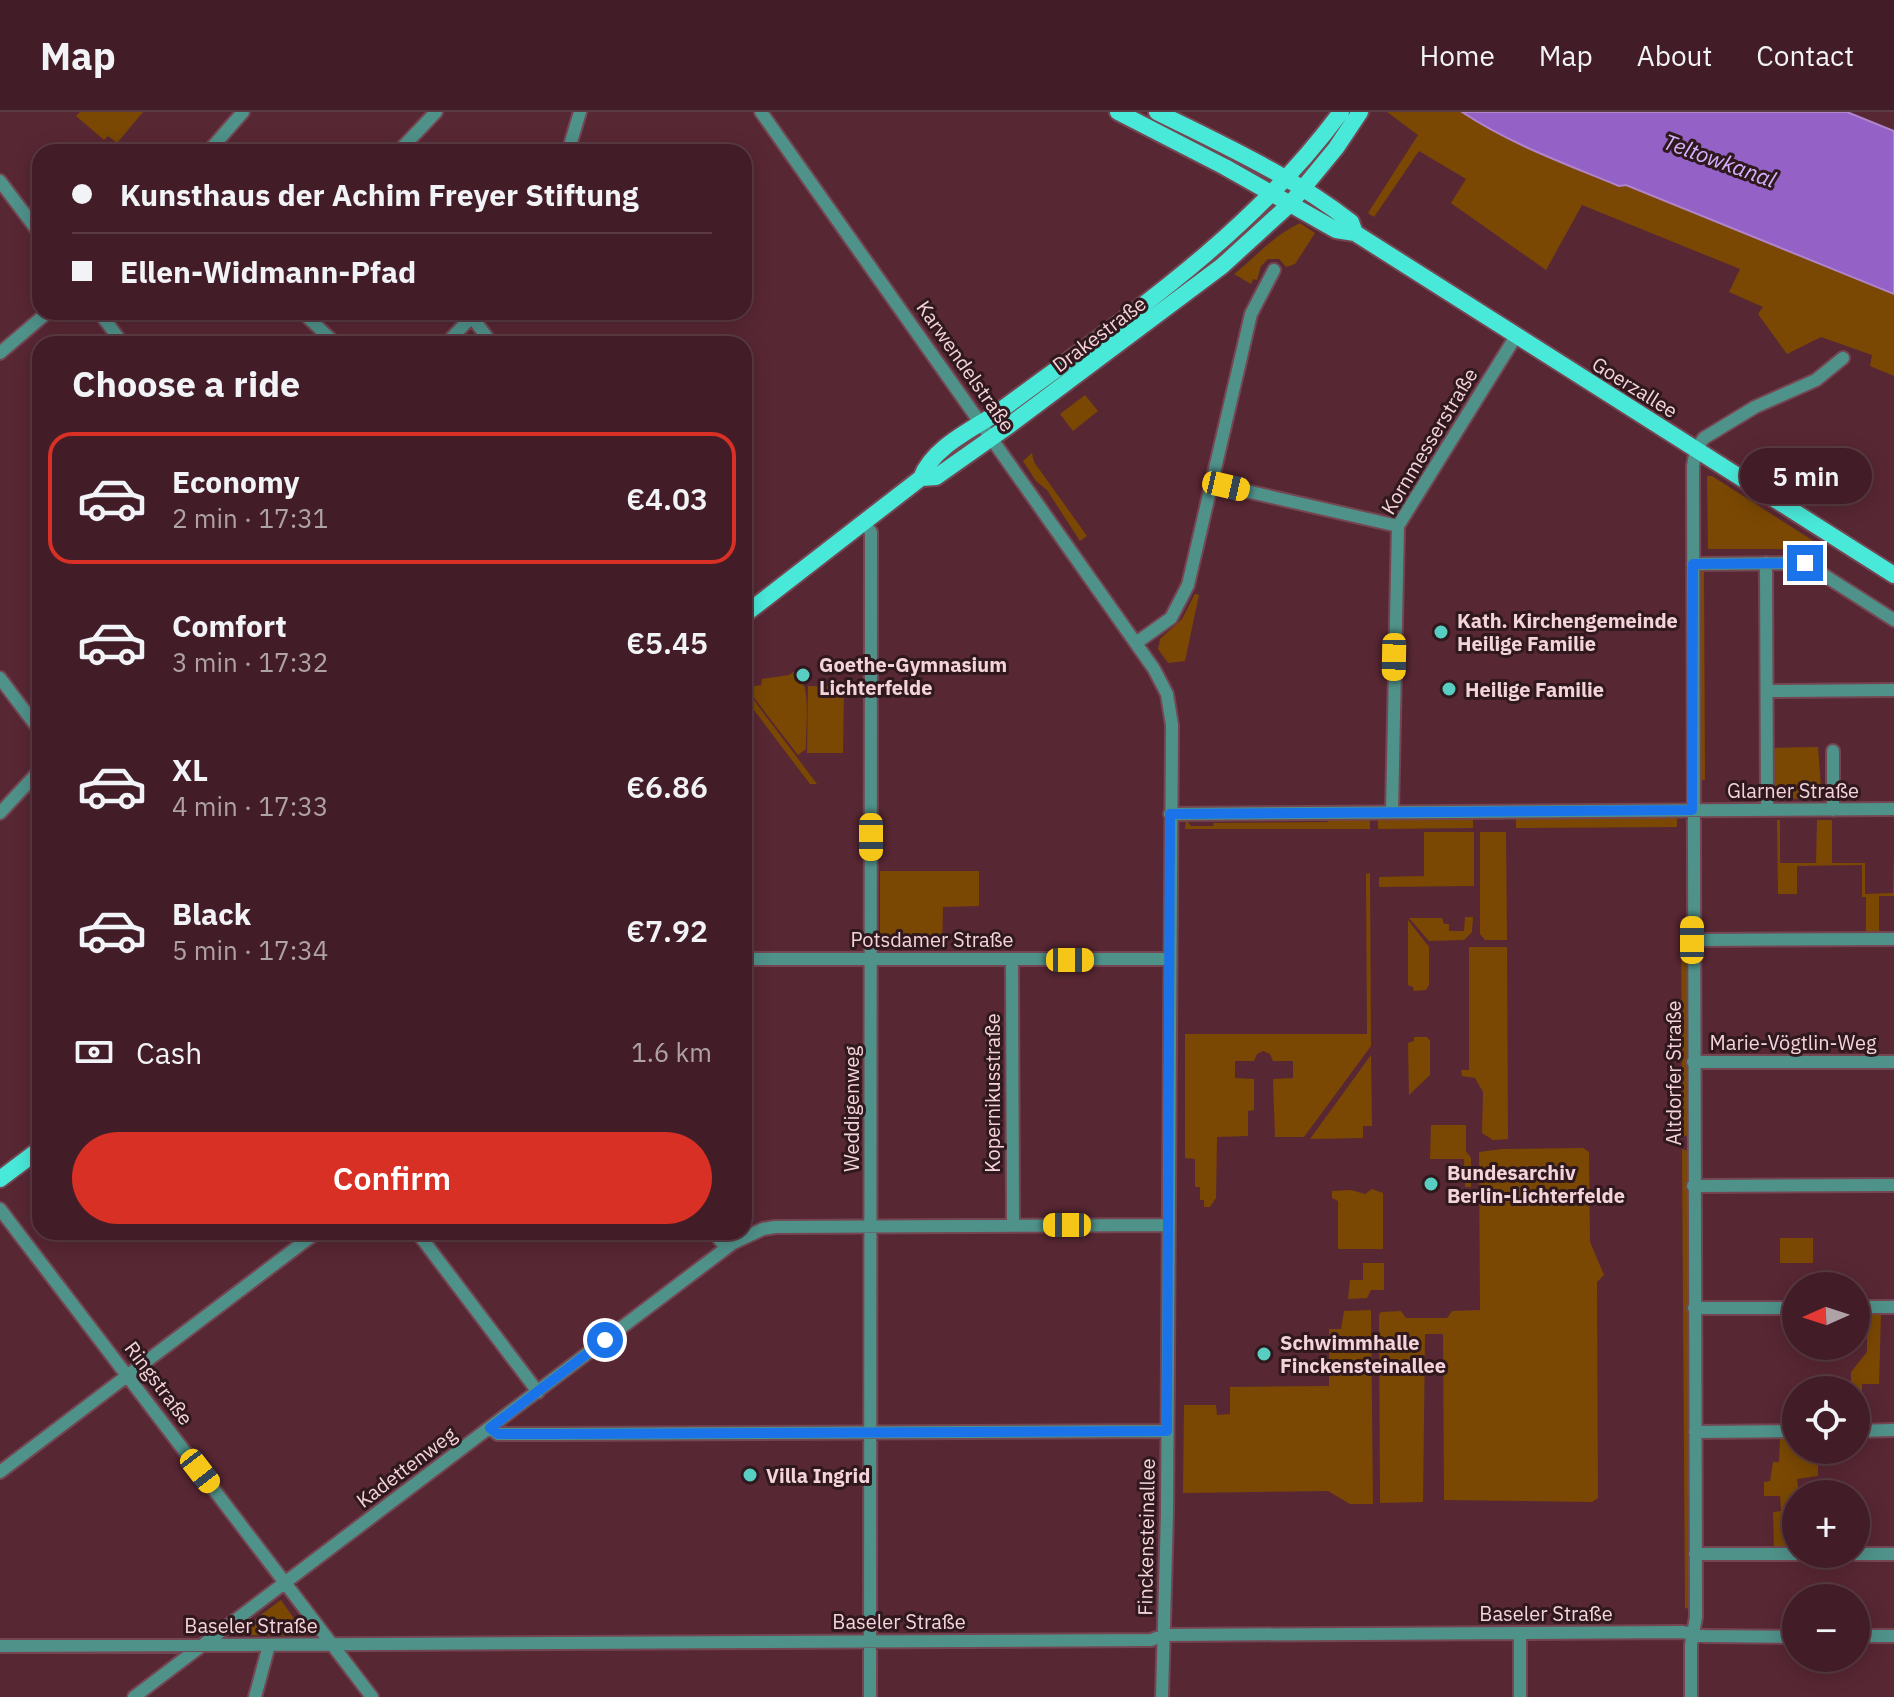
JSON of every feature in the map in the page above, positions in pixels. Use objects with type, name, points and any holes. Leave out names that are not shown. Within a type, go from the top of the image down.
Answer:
[{"type":"main road","name":"Goerzallee","points":[[1118,112],[1273,193],[1336,230],[1355,233],[1894,575]]},
{"type":"main road","name":"Goerzallee","points":[[1157,112],[1249,156],[1287,178],[1351,222],[1355,233]]},
{"type":"main road","name":"Drakestraße","points":[[752,609],[921,478],[928,463],[1190,269],[1302,163],[1341,112]]},
{"type":"main road","name":"Drakestraße","points":[[921,478],[936,477],[1222,266],[1290,204],[1360,112]]},
{"type":"main road","points":[[0,1179],[32,1155]]},
{"type":"street","points":[[215,144],[243,112]]},
{"type":"street","points":[[406,144],[436,112]]},
{"type":"street","points":[[570,144],[580,112]]},
{"type":"street","name":"Karwendelstraße","points":[[761,112],[1136,643]]},
{"type":"street","points":[[0,181],[32,223]]},
{"type":"street","points":[[1136,643],[1171,618],[1183,599],[1251,314],[1274,270]]},
{"type":"street","points":[[0,353],[39,320]]},
{"type":"street","points":[[310,320],[328,336]]},
{"type":"street","points":[[453,336],[468,320]]},
{"type":"street","name":"Kornmesserstraße","points":[[1392,812],[1398,526],[1516,336]]},
{"type":"street","points":[[1696,449],[1709,434],[1755,407],[1816,380],[1843,358]]},
{"type":"street","name":"Altdorfer Straße","points":[[1691,1697],[1692,1634],[1696,1617],[1692,472],[1696,449]]},
{"type":"street","points":[[1211,483],[1398,526]]},
{"type":"street","name":"Weddigenweg","points":[[865,524],[871,532],[870,1697]]},
{"type":"street","points":[[1766,563],[1767,810]]},
{"type":"street","points":[[1693,564],[1805,563],[1894,620]]},
{"type":"street","name":"Finckensteinallee","points":[[1136,643],[1167,694],[1172,725],[1162,1697]]},
{"type":"street","points":[[0,678],[32,720]]},
{"type":"street","points":[[1767,691],[1894,690]]},
{"type":"street","points":[[1833,751],[1833,810]]},
{"type":"street","points":[[0,813],[32,779]]},
{"type":"street","name":"Glarner Straße","points":[[1170,814],[1894,809]]},
{"type":"street","points":[[1692,940],[1894,939]]},
{"type":"street","name":"Potsdamer Straße","points":[[752,959],[1168,959]]},
{"type":"street","name":"Kopernikusstraße","points":[[1012,960],[1013,1226]]},
{"type":"street","name":"Marie-Vögtlin-Weg","points":[[1693,1062],[1894,1062]]},
{"type":"street","points":[[1693,1186],[1894,1185]]},
{"type":"street","name":"Ringstraße","points":[[0,1209],[372,1697]]},
{"type":"street","name":"Kadettenweg","points":[[752,1234],[775,1227],[1168,1225]]},
{"type":"street","points":[[0,1472],[306,1240]]},
{"type":"street","points":[[423,1240],[538,1392]]},
{"type":"street","points":[[720,1240],[726,1248]]},
{"type":"street","name":"Kadettenweg","points":[[134,1697],[739,1240]]},
{"type":"street","points":[[1870,1307],[1894,1307]]},
{"type":"street","points":[[1694,1308],[1782,1308]]},
{"type":"street","points":[[490,1428],[498,1434],[1167,1431]]},
{"type":"street","points":[[1870,1431],[1894,1430]]},
{"type":"street","points":[[1695,1432],[1782,1431]]},
{"type":"street","points":[[1695,1554],[1782,1554]]},
{"type":"street","points":[[1870,1554],[1894,1554]]},
{"type":"street","points":[[1520,1633],[1520,1697]]},
{"type":"street","name":"Baseler Straße","points":[[0,1646],[1151,1640],[1164,1635],[1520,1633],[1782,1637]]},
{"type":"street","points":[[1870,1636],[1894,1636]]},
{"type":"street","points":[[255,1697],[269,1645]]},
{"type":"shaded area","points":[[80,112],[143,112],[117,143],[108,136],[104,140],[76,116]]},
{"type":"shaded area","points":[[1387,112],[1462,112],[1478,123],[1619,186],[1626,185],[1894,294],[1894,376],[1870,366],[1872,355],[1821,337],[1787,354],[1758,314],[1763,307],[1729,292],[1740,269],[1582,205],[1546,270],[1451,203],[1466,179],[1419,151],[1374,217],[1368,213],[1418,135]]},
{"type":"shaded area","points":[[1300,223],[1315,233],[1295,264],[1286,267],[1279,259],[1268,259],[1261,266],[1257,280],[1253,279],[1251,284],[1234,274],[1274,240]]},
{"type":"shaded area","points":[[1085,395],[1098,411],[1073,431],[1060,414]]},
{"type":"shaded area","points":[[1032,453],[1034,462],[1087,536],[1080,541],[1047,490],[1036,481],[1023,461]]},
{"type":"shaded area","points":[[1707,476],[1712,476],[1826,549],[1708,549]]},
{"type":"shaded area","points":[[1704,569],[1705,780],[1700,780],[1700,571]]},
{"type":"shaded area","points":[[1195,594],[1199,595],[1185,661],[1168,663],[1158,649],[1160,639],[1182,619]]},
{"type":"shaded area","points":[[795,671],[801,678],[806,696],[806,749],[798,755],[752,695],[752,687],[761,685],[762,679],[789,675]]},
{"type":"shaded area","points":[[808,686],[844,687],[843,753],[807,753]]},
{"type":"shaded area","points":[[752,698],[817,784],[810,784],[752,708]]},
{"type":"shaded area","points":[[1818,747],[1821,787],[1830,788],[1830,798],[1771,799],[1771,748]]},
{"type":"shaded area","points":[[1473,818],[1473,828],[1378,829],[1378,819]]},
{"type":"shaded area","points":[[1516,818],[1677,818],[1677,827],[1516,828]]},
{"type":"shaded area","points":[[1329,819],[1370,819],[1370,829],[1185,829],[1186,820],[1191,826],[1213,826],[1214,823],[1328,822]]},
{"type":"shaded area","points":[[1777,820],[1780,820],[1780,863],[1816,863],[1817,820],[1832,820],[1832,863],[1865,863],[1865,894],[1893,893],[1894,856],[1894,896],[1879,896],[1879,933],[1866,935],[1862,865],[1797,866],[1797,894],[1778,894]]},
{"type":"shaded area","points":[[1424,832],[1474,832],[1474,886],[1379,887],[1379,877],[1424,876]]},
{"type":"shaded area","points":[[1480,832],[1506,832],[1507,940],[1485,940],[1480,934]]},
{"type":"shaded area","points":[[880,871],[979,871],[979,906],[943,907],[942,948],[880,948]]},
{"type":"shaded area","points":[[1370,873],[1371,1046],[1304,1137],[1275,1137],[1273,1079],[1293,1078],[1293,1061],[1273,1061],[1270,1054],[1263,1051],[1257,1054],[1254,1061],[1235,1061],[1235,1078],[1254,1079],[1254,1110],[1248,1111],[1248,1136],[1217,1137],[1216,1198],[1210,1207],[1204,1207],[1204,1200],[1200,1200],[1200,1187],[1195,1187],[1195,1159],[1185,1158],[1185,1034],[1367,1034],[1366,874]]},
{"type":"shaded area","points":[[1465,917],[1473,917],[1472,932],[1464,940],[1429,941],[1409,918],[1442,918],[1444,924],[1449,924],[1449,931],[1464,931]]},
{"type":"shaded area","points":[[1681,919],[1687,920],[1688,1135],[1682,1137]]},
{"type":"shaded area","points":[[1408,920],[1429,947],[1429,985],[1426,990],[1414,991],[1408,985]]},
{"type":"shaded area","points":[[1469,947],[1507,947],[1508,1139],[1493,1140],[1482,1133],[1483,1092],[1475,1078],[1462,1076],[1461,1070],[1469,1070]]},
{"type":"shaded area","points":[[1414,1037],[1427,1037],[1430,1041],[1430,1075],[1409,1095],[1408,1043],[1414,1041]]},
{"type":"shaded area","points":[[1371,1055],[1372,1126],[1363,1126],[1363,1138],[1310,1139]]},
{"type":"shaded area","points":[[1431,1125],[1466,1125],[1471,1187],[1465,1187],[1464,1159],[1430,1159]]},
{"type":"shaded area","points":[[1583,1148],[1589,1152],[1590,1242],[1604,1275],[1597,1282],[1598,1498],[1592,1502],[1444,1500],[1443,1334],[1425,1334],[1423,1502],[1380,1503],[1379,1315],[1381,1312],[1401,1311],[1406,1318],[1447,1318],[1452,1311],[1480,1310],[1479,1152]]},
{"type":"shaded area","points":[[1682,1149],[1688,1151],[1690,1609],[1685,1608]]},
{"type":"shaded area","points":[[1372,1189],[1383,1193],[1383,1249],[1338,1249],[1338,1201],[1332,1198],[1332,1191],[1351,1190],[1365,1194]]},
{"type":"shaded area","points":[[1780,1238],[1813,1238],[1813,1263],[1780,1263]]},
{"type":"shaded area","points":[[1363,1263],[1384,1263],[1384,1290],[1371,1290],[1367,1298],[1348,1299],[1350,1280],[1363,1280]]},
{"type":"shaded area","points":[[1371,1310],[1373,1504],[1350,1504],[1328,1491],[1183,1493],[1184,1405],[1216,1405],[1217,1415],[1230,1414],[1230,1387],[1329,1386],[1329,1329],[1341,1329],[1344,1311]]},
{"type":"shaded area","points":[[1872,1314],[1881,1314],[1879,1384],[1870,1384],[1870,1376],[1851,1376],[1861,1360],[1870,1360]]},
{"type":"shaded area","points":[[1782,1437],[1782,1464],[1818,1464],[1818,1476],[1782,1480],[1782,1550],[1774,1552],[1773,1512],[1781,1511],[1780,1496],[1764,1496],[1764,1482],[1770,1481],[1773,1462],[1779,1462]]},
{"type":"shaded area","points":[[281,1600],[306,1636],[234,1635]]},
{"type":"water","name":"Teltowkanal","points":[[1462,112],[1847,112],[1894,131],[1894,294],[1626,185],[1619,186],[1559,161],[1499,134]]},
{"type":"place","name":"Kath. Kirchengemeinde Heilige Familie","points":[[1441,632]]},
{"type":"place","name":"Goethe-Gymnasium Lichterfelde","points":[[803,675]]},
{"type":"place","name":"Heilige Familie","points":[[1449,689]]},
{"type":"place","name":"Bundesarchiv Berlin-Lichterfelde","points":[[1431,1184]]},
{"type":"place","name":"Schwimmhalle Finckensteinallee","points":[[1264,1354]]},
{"type":"place","name":"Villa Ingrid","points":[[750,1475]]},
{"type":"route","points":[[605,1340],[490,1428],[498,1434],[1167,1431],[1170,814],[1692,810],[1693,564],[1805,563]]}]
